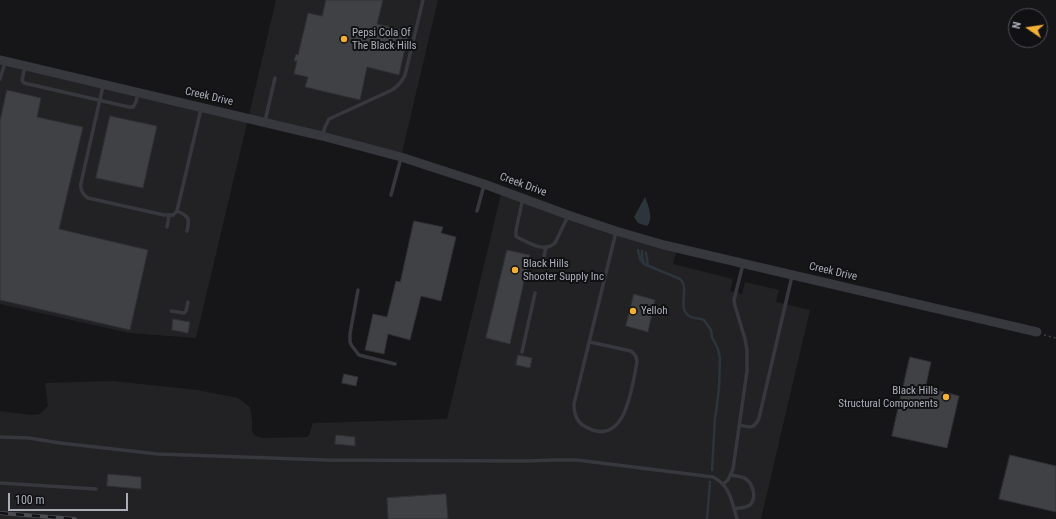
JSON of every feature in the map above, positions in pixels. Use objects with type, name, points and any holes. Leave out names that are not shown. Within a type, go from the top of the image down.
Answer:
[{"type":"street","name":"Creek Drive","points":[[3,61],[265,122],[401,157],[484,184],[568,215],[664,245],[1037,332]]},
{"type":"lane","points":[[322,136],[326,122],[329,119],[392,90],[402,81],[405,75],[423,0]]},
{"type":"lane","points":[[0,79],[3,61]]},
{"type":"lane","points":[[25,66],[22,80],[24,83],[129,108],[133,107],[138,93]]},
{"type":"lane","points":[[265,122],[275,78]]},
{"type":"lane","points":[[104,85],[81,182],[82,192],[84,196],[88,198],[169,216],[174,215],[177,211],[201,107]]},
{"type":"lane","points":[[391,195],[401,157]]},
{"type":"lane","points":[[477,211],[484,184]]},
{"type":"lane","points":[[523,198],[516,236],[517,238],[536,246],[546,247],[555,243],[568,215]]},
{"type":"lane","points":[[177,211],[184,214],[188,218],[189,222],[187,231]]},
{"type":"lane","points":[[167,226],[169,216]]},
{"type":"lane","points":[[590,342],[631,352],[635,354],[637,358],[624,414],[617,425],[606,431],[599,431],[585,427],[576,416],[574,404],[616,231]]},
{"type":"lane","points":[[544,256],[546,247]]},
{"type":"lane","points":[[724,484],[731,475],[733,469],[747,371],[747,350],[745,339],[734,306],[734,300],[743,263]]},
{"type":"lane","points":[[739,425],[750,427],[757,424],[792,275]]},
{"type":"lane","points":[[358,290],[350,334],[350,342],[359,354],[395,364]]},
{"type":"lane","points":[[522,352],[536,293]]},
{"type":"lane","points":[[171,311],[184,313],[188,302]]},
{"type":"lane","points":[[0,437],[29,438],[158,454],[247,458],[430,461],[577,460],[713,477],[724,484],[727,489],[737,519]]},
{"type":"lane","points":[[731,475],[746,479],[754,494],[751,504],[745,507],[734,508]]},
{"type":"lane","points":[[0,483],[96,489]]},
{"type":"path","points":[[1037,332],[1056,338]]},
{"type":"shaded area","points":[[276,0],[438,0],[401,157],[248,119]]},
{"type":"shaded area","points":[[0,60],[248,119],[196,338],[129,333],[0,304]]},
{"type":"shaded area","points":[[502,190],[677,248],[673,264],[733,279],[730,291],[742,294],[745,282],[779,290],[776,302],[810,310],[761,519],[0,519],[0,411],[31,415],[40,414],[48,406],[45,383],[113,381],[197,390],[238,398],[250,407],[252,430],[254,435],[262,438],[307,437],[313,423],[447,419]]},
{"type":"shaded area","points":[[645,197],[650,216],[647,226],[638,223],[634,217]]},
{"type":"building","points":[[326,0],[383,0],[377,24],[409,31],[399,75],[367,67],[360,100],[305,87],[308,77],[294,74],[297,61],[294,61],[296,54],[298,55],[308,13],[322,16]]},
{"type":"building","points":[[7,90],[41,98],[37,117],[83,127],[59,229],[148,250],[130,330],[0,300],[0,121]]},
{"type":"building","points":[[110,116],[157,126],[143,188],[96,178]]},
{"type":"building","points":[[414,221],[443,227],[441,233],[456,237],[441,301],[421,296],[410,340],[388,334],[384,354],[365,350],[373,314],[387,317],[396,281],[400,282]]},
{"type":"building","points":[[507,250],[530,255],[510,344],[486,338]]},
{"type":"building","points":[[634,294],[655,300],[648,332],[626,326]]},
{"type":"building","points":[[173,319],[190,322],[188,333],[172,330]]},
{"type":"building","points":[[518,355],[532,358],[530,368],[516,365]]},
{"type":"building","points":[[910,357],[931,362],[926,385],[929,386],[929,388],[959,396],[947,448],[892,436]]},
{"type":"building","points":[[344,374],[358,377],[356,386],[342,383]]},
{"type":"building","points":[[336,435],[355,437],[355,446],[335,444]]},
{"type":"building","points":[[1010,455],[1056,466],[1056,512],[999,499]]},
{"type":"building","points":[[108,474],[141,477],[141,489],[107,486]]},
{"type":"building","points":[[446,494],[448,519],[388,519],[387,498]]},
{"type":"waterway","points":[[638,250],[640,259],[644,264],[680,279],[684,288],[683,304],[686,314],[693,318],[704,320],[711,330],[712,337],[718,349],[720,358],[719,389],[715,417],[712,470]]},
{"type":"waterway","points":[[642,251],[644,263]]},
{"type":"waterway","points":[[646,253],[648,266]]},
{"type":"waterway","points":[[707,519],[710,482]]},
{"type":"railway","points":[[0,513],[75,519]]},
{"type":"place","name":"Pepsi Cola Of The Black Hills","points":[[344,39]]},
{"type":"place","name":"Black Hills Shooter Supply Inc","points":[[515,270]]},
{"type":"place","name":"Yelloh","points":[[633,311]]},
{"type":"place","name":"Black Hills Structural Components","points":[[946,397]]}]
